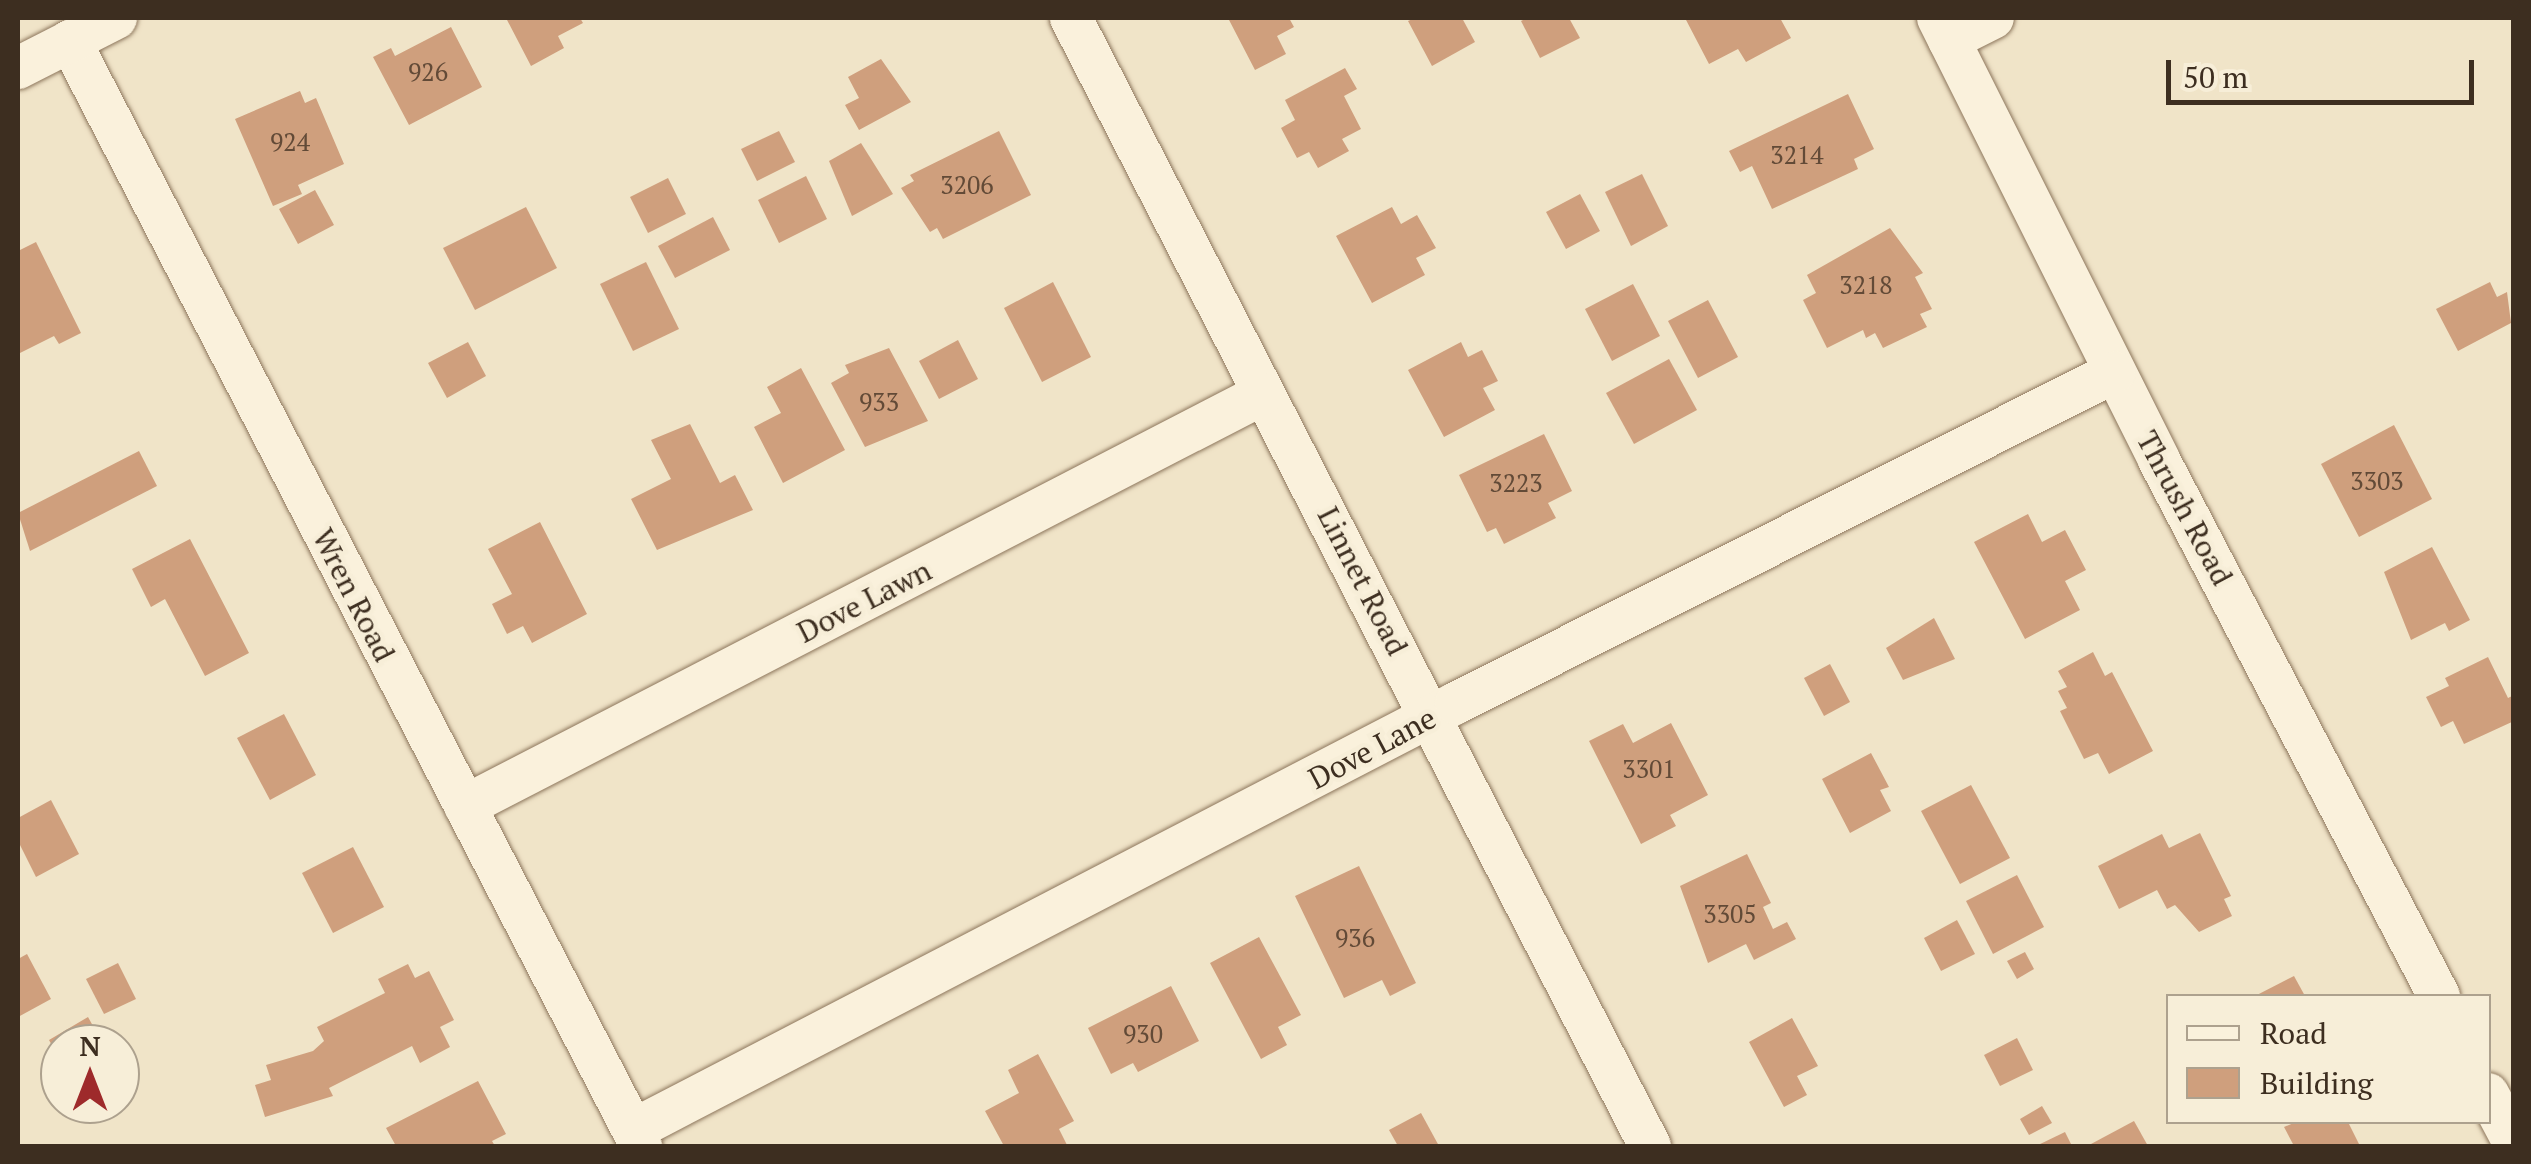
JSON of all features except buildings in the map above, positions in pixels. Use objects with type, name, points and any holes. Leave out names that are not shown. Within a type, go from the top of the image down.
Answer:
[{"type":"street","points":[[18,68],[116,18]]},
{"type":"street","name":"Linnet Road","points":[[1071,18],[1650,1146]]},
{"type":"street","points":[[1944,29],[1994,18]]},
{"type":"street","name":"Thrush Road","points":[[1944,29],[2115,372],[2437,994]]},
{"type":"street","name":"Wren Road","points":[[70,41],[637,1138]]},
{"type":"street","name":"Dove Lane","points":[[637,1138],[1431,716],[2115,372]]},
{"type":"street","name":"Dove Lawn","points":[[465,806],[1263,394]]},
{"type":"street","points":[[2491,1100],[2514,1143]]}]
